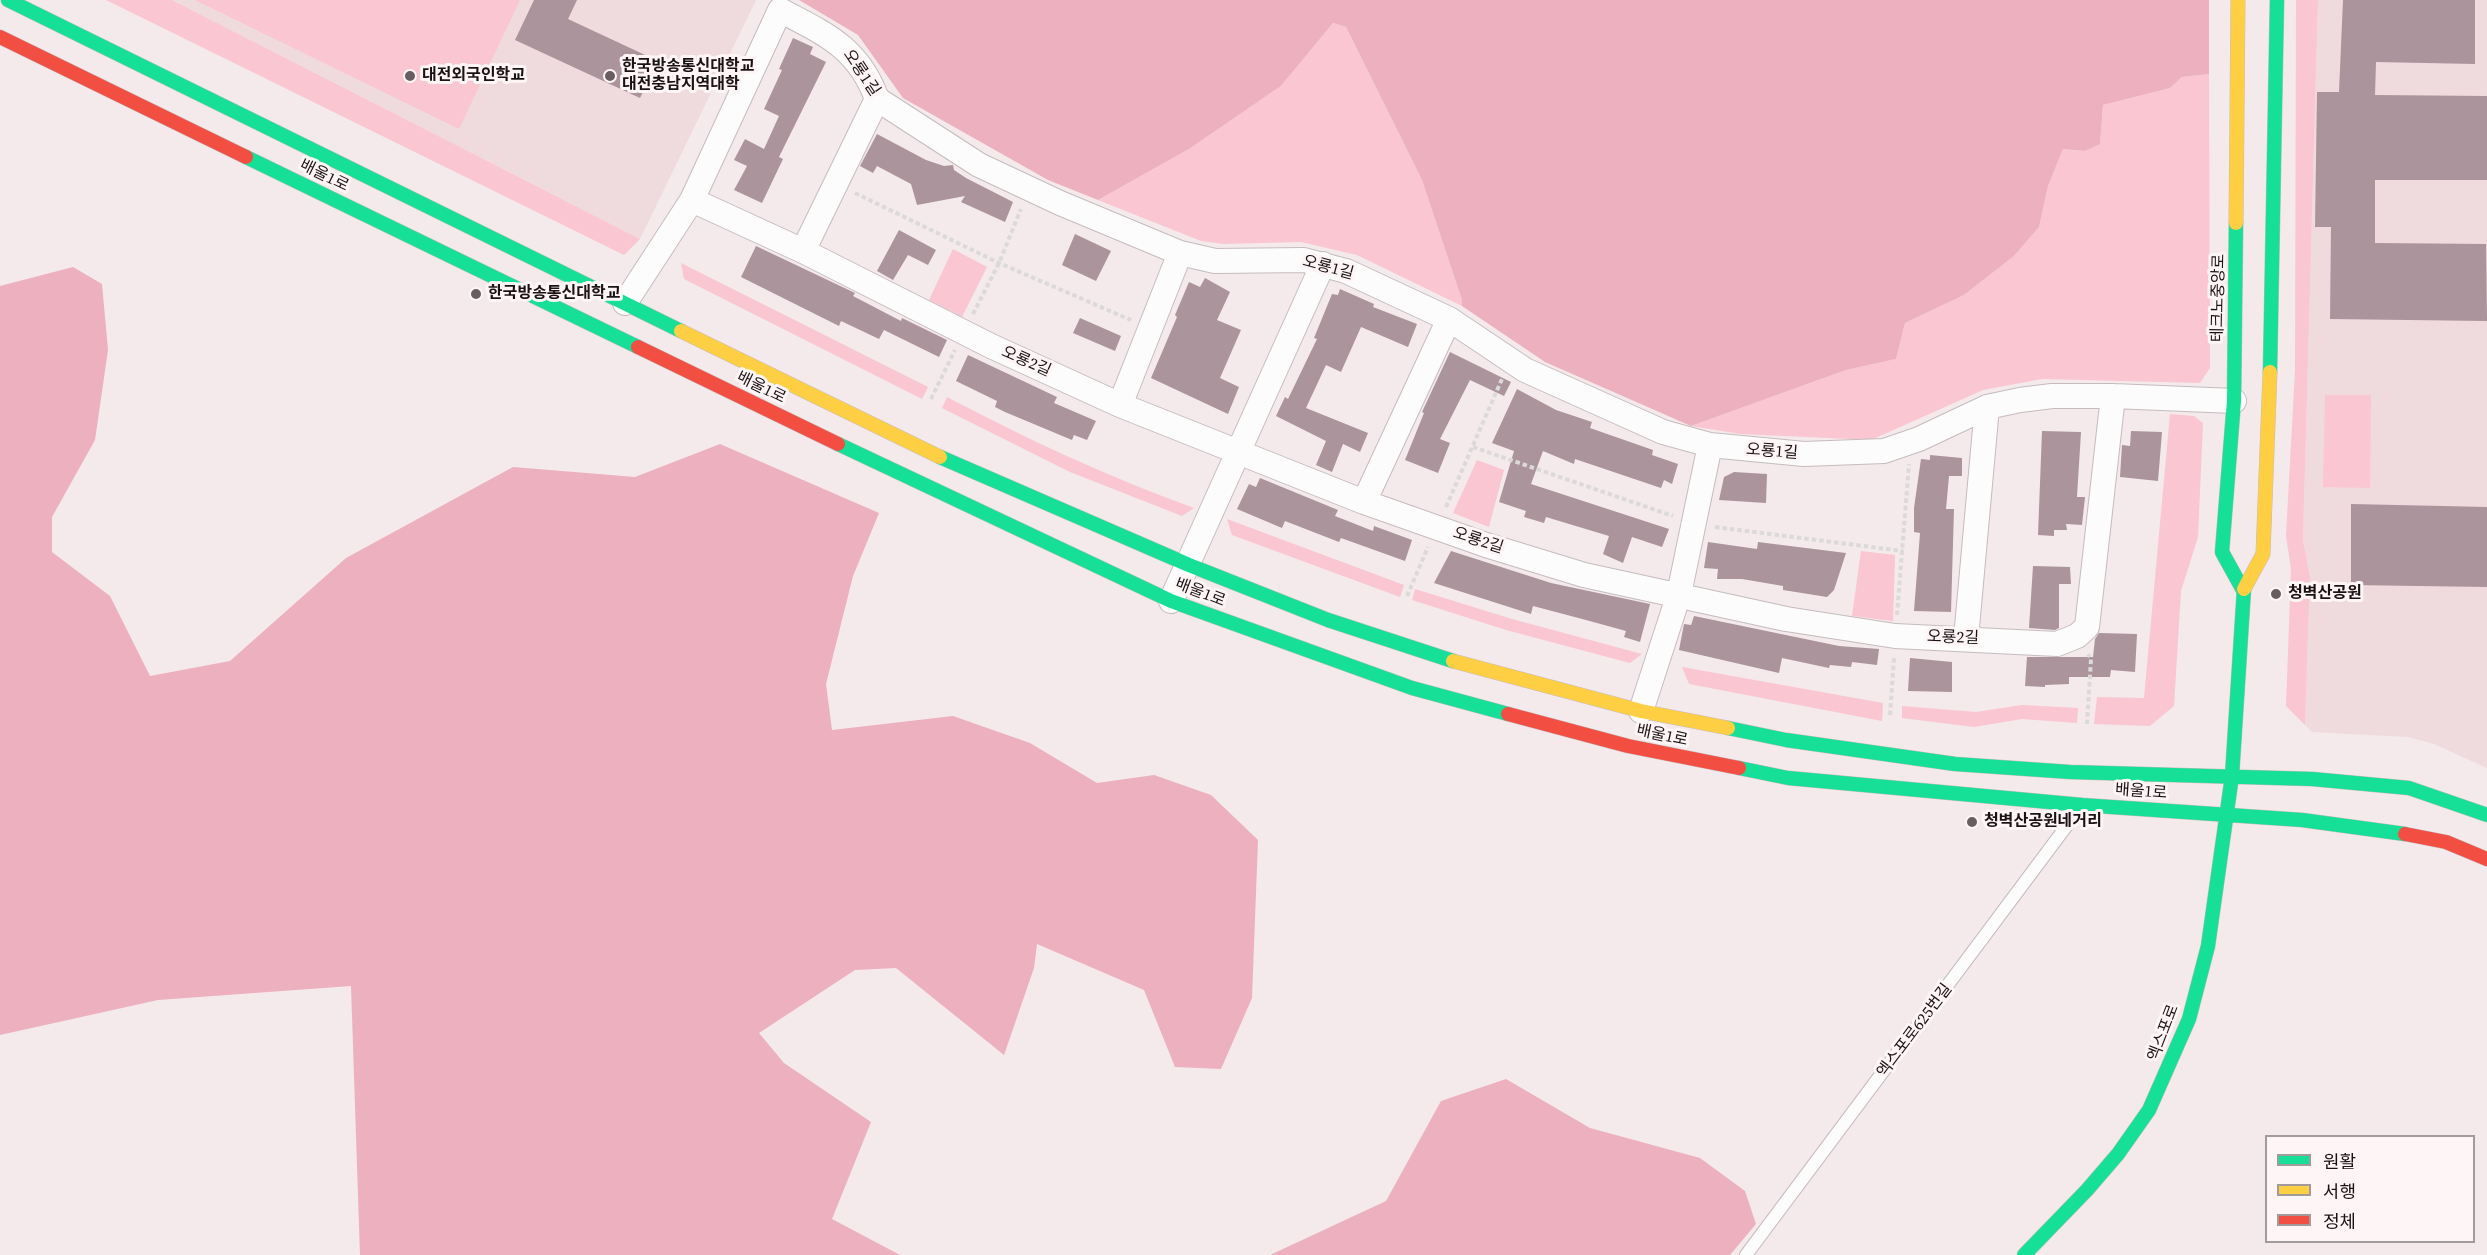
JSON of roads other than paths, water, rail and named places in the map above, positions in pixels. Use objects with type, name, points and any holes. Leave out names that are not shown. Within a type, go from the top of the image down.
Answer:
[{"type":"main road","name":"배울1로","points":[[8,0],[925,451],[1189,565],[1328,620],[1428,654],[1641,711],[1786,740],[1955,764],[2070,772],[2312,779],[2409,788],[2487,815]]},
{"type":"main road","name":"테크노중앙로","points":[[2238,0],[2234,401],[2222,552],[2243,590]]},
{"type":"main road","points":[[2232,776],[2243,590],[2263,554],[2270,379],[2277,0]]},
{"type":"main road","name":"배울1로","points":[[0,37],[910,479],[1171,601],[1412,688],[1628,746],[1788,778],[2383,829],[2446,842],[2487,859]]},
{"type":"main road","name":"엑스포로","points":[[2024,1255],[2087,1191],[2118,1154],[2149,1110],[2172,1061],[2189,1019],[2208,946],[2232,776]]},
{"type":"street","name":"오룡1길","points":[[625,303],[693,200],[780,10],[840,42],[870,81],[877,99],[979,165],[1029,189],[1180,253],[1215,261],[1305,260],[1323,264],[1380,286],[1449,319],[1525,370],[1663,432],[1710,445],[1757,452],[1847,454],[1884,452],[1987,407],[2052,396],[2234,401]]},
{"type":"street","points":[[803,251],[877,99]]},
{"type":"street","name":"오룡2길","points":[[693,200],[803,251],[964,333],[1120,405],[1364,502],[1584,575],[1786,619],[1895,636],[2057,644],[2077,636],[2087,627],[2113,396]]},
{"type":"street","points":[[1120,405],[1180,253]]},
{"type":"street","points":[[1171,601],[1323,264]]},
{"type":"street","points":[[1364,502],[1449,319]]},
{"type":"street","points":[[1966,638],[1987,407]]},
{"type":"street","points":[[1641,711],[1679,594],[1710,445]]},
{"type":"lane","name":"엑스포로625번길","points":[[1746,1255],[2082,805]]},
{"type":"place","name":"대전외국인학교","points":[[410,76]]},
{"type":"place","name":"한국방송통신대학교 대전충남지역대학","points":[[610,76]]},
{"type":"place","name":"한국방송통신대학교","points":[[476,294]]},
{"type":"place","name":"청벽산공원","points":[[2276,594]]},
{"type":"place","name":"청벽산공원네거리","points":[[1972,822]]}]
